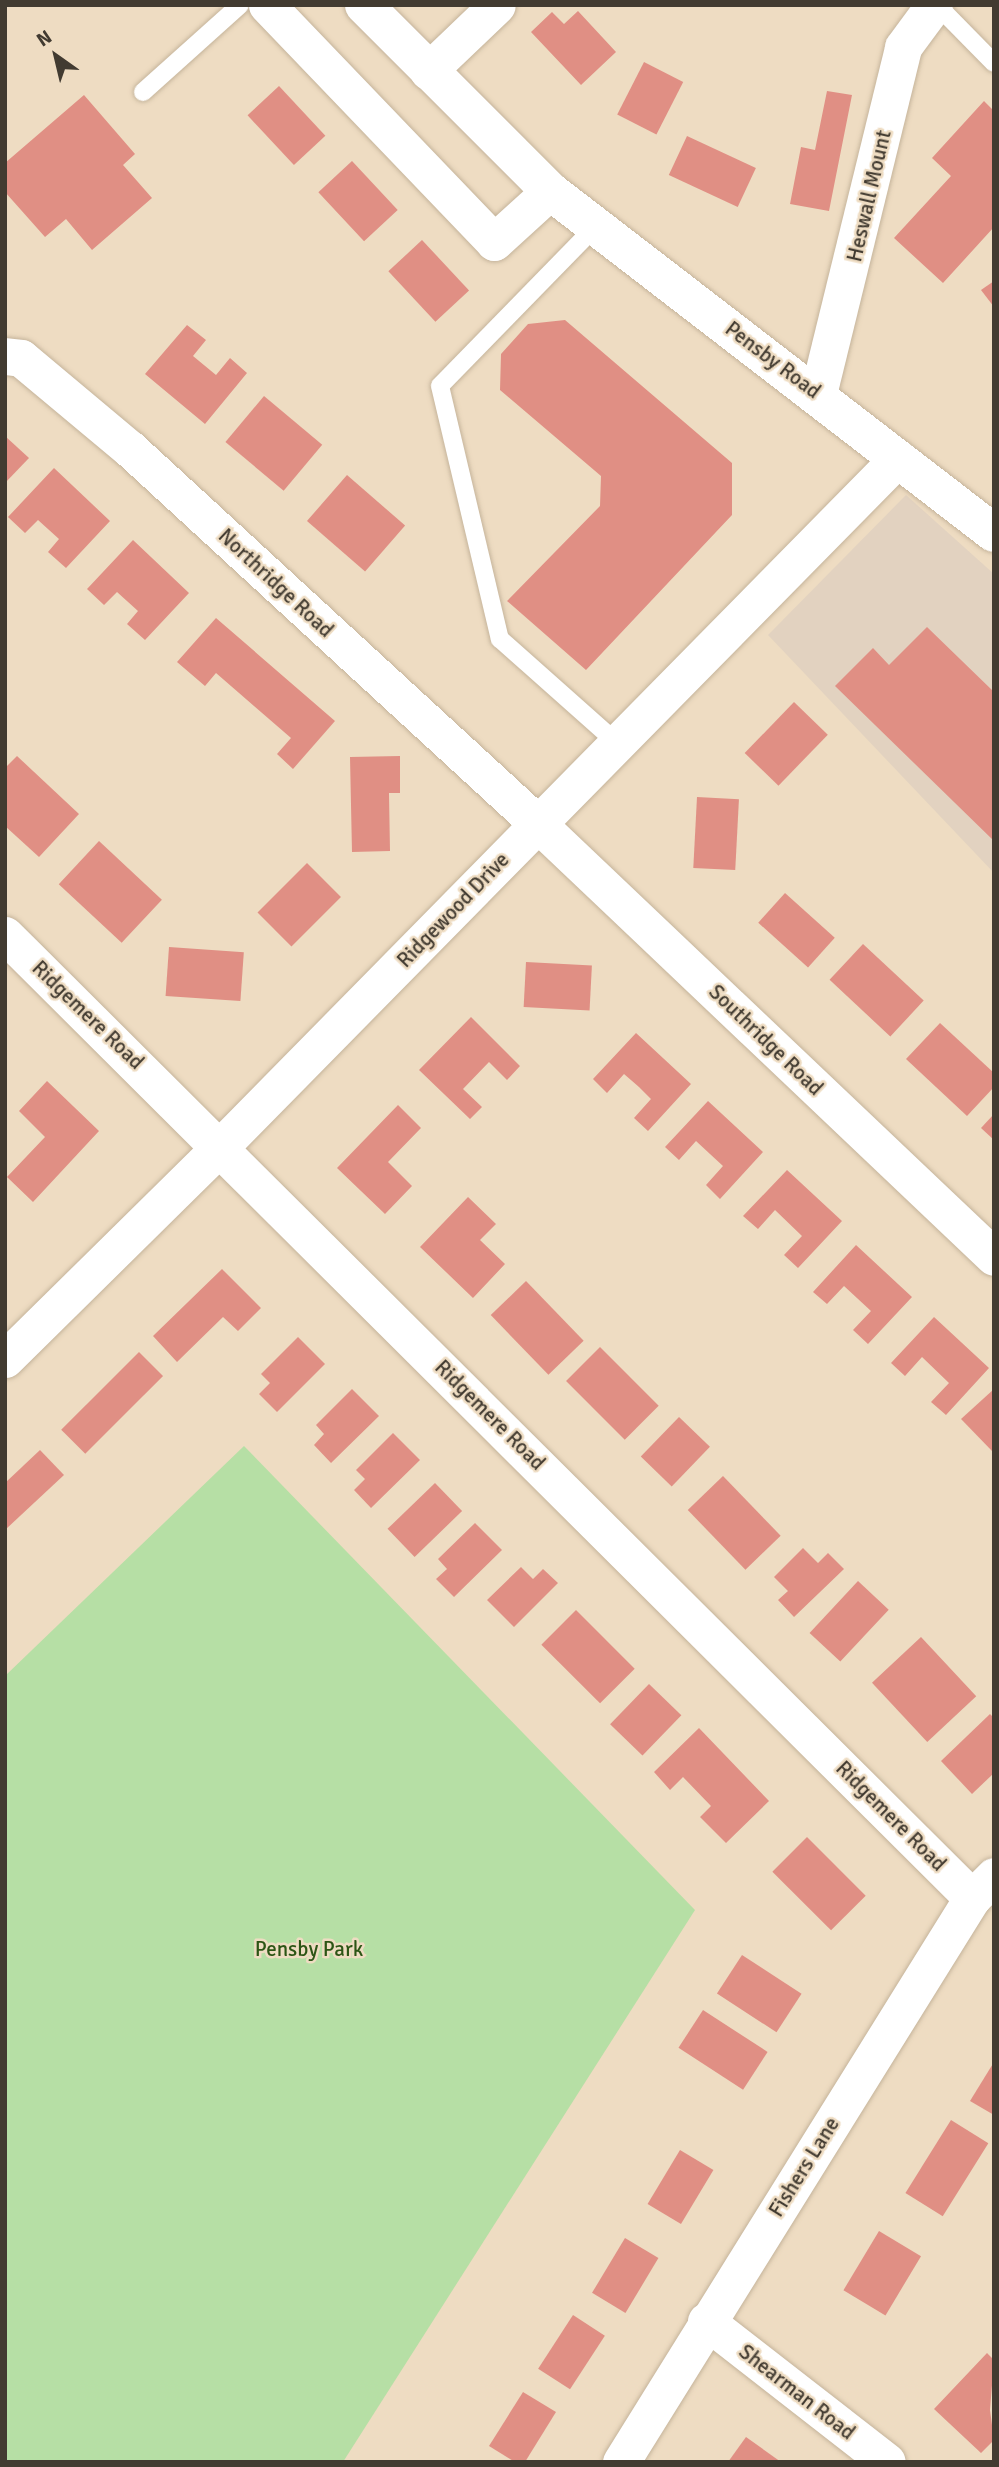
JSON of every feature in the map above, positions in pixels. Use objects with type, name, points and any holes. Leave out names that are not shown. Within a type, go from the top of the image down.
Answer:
[{"type":"main road","name":"Pensby Road","points":[[364,5],[550,191],[818,394],[994,533]]},
{"type":"street","points":[[428,71],[497,5]]},
{"type":"street","name":"Heswall Mount","points":[[818,394],[903,47],[936,5]]},
{"type":"street","points":[[282,10],[494,242],[550,191]]},
{"type":"street","name":"Northridge Road","points":[[5,356],[21,358],[130,449],[537,823]]},
{"type":"street","name":"Ridgewood Drive","points":[[5,1359],[221,1146],[898,458]]},
{"type":"street","name":"Southridge Road","points":[[537,823],[994,1257]]},
{"type":"street","name":"Ridgemere Road","points":[[5,935],[983,1887]]},
{"type":"street","name":"Fishers Lane","points":[[621,2462],[706,2321],[983,1887]]},
{"type":"street","name":"Shearman Road","points":[[706,2321],[887,2462]]},
{"type":"lane","points":[[143,92],[240,5]]},
{"type":"lane","points":[[936,5],[994,63]]},
{"type":"lane","points":[[596,226],[440,386],[500,639],[617,743]]},
{"type":"shaded area","points":[[906,495],[994,574],[994,873],[768,635]]},
{"type":"green space","name":"Pensby Park","points":[[244,1446],[695,1910],[343,2462],[5,2462],[5,1676]]},
{"type":"building","points":[[578,11],[616,52],[581,85],[531,32],[552,12],[564,24]]},
{"type":"building","points":[[644,62],[683,82],[656,135],[617,115]]},
{"type":"building","points":[[279,86],[325,136],[294,165],[248,115]]},
{"type":"building","points":[[827,91],[852,95],[829,211],[790,204],[801,147],[815,150]]},
{"type":"building","points":[[84,95],[135,154],[123,165],[152,198],[92,250],[66,219],[45,237],[5,192],[5,163]]},
{"type":"building","points":[[984,101],[994,111],[994,227],[943,283],[894,238],[951,176],[932,158]]},
{"type":"building","points":[[687,136],[756,168],[738,207],[669,175]]},
{"type":"building","points":[[352,161],[398,210],[364,241],[318,192]]},
{"type":"building","points":[[422,240],[469,290],[435,322],[388,271]]},
{"type":"building","points":[[994,281],[994,307],[981,290]]},
{"type":"building","points":[[565,320],[732,463],[732,515],[586,670],[507,601],[600,506],[601,476],[500,390],[501,354],[528,324]]},
{"type":"building","points":[[187,325],[206,340],[193,356],[216,375],[230,358],[247,373],[205,424],[145,374]]},
{"type":"building","points":[[264,396],[322,445],[284,491],[225,442]]},
{"type":"building","points":[[5,436],[29,458],[5,483]]},
{"type":"building","points":[[54,468],[110,521],[66,568],[48,552],[59,539],[38,520],[25,533],[8,517]]},
{"type":"building","points":[[347,475],[405,526],[365,572],[307,521]]},
{"type":"building","points":[[133,540],[189,593],[145,640],[127,624],[138,611],[117,592],[104,605],[87,589]]},
{"type":"building","points":[[216,618],[335,721],[293,769],[277,754],[291,738],[216,673],[205,686],[177,662]]},
{"type":"building","points":[[927,627],[994,692],[994,841],[835,686],[873,648],[889,665]]},
{"type":"building","points":[[794,702],[828,735],[778,786],[745,753]]},
{"type":"building","points":[[17,756],[79,814],[39,857],[5,826],[5,768]]},
{"type":"building","points":[[400,756],[400,793],[389,793],[390,851],[352,852],[350,757]]},
{"type":"building","points":[[697,797],[739,799],[735,870],[693,868]]},
{"type":"building","points":[[99,841],[162,900],[122,943],[59,884]]},
{"type":"building","points":[[307,863],[341,897],[291,946],[258,912]]},
{"type":"building","points":[[785,893],[835,938],[808,968],[758,923]]},
{"type":"building","points":[[863,944],[924,1001],[890,1036],[830,980]]},
{"type":"building","points":[[169,947],[244,952],[240,1001],[166,996]]},
{"type":"building","points":[[526,962],[592,965],[590,1010],[524,1007]]},
{"type":"building","points":[[471,1017],[520,1066],[507,1080],[489,1062],[463,1089],[482,1107],[470,1119],[419,1070]]},
{"type":"building","points":[[940,1023],[994,1073],[994,1087],[967,1116],[906,1059]]},
{"type":"building","points":[[636,1033],[691,1084],[648,1131],[634,1118],[651,1099],[639,1087],[624,1074],[607,1093],[593,1079]]},
{"type":"building","points":[[47,1081],[99,1131],[33,1202],[7,1177],[45,1137],[19,1111]]},
{"type":"building","points":[[708,1101],[763,1152],[720,1199],[706,1185],[723,1166],[696,1141],[679,1160],[665,1147]]},
{"type":"building","points":[[398,1105],[421,1128],[388,1162],[412,1186],[385,1214],[337,1168]]},
{"type":"building","points":[[994,1114],[994,1140],[981,1128]]},
{"type":"building","points":[[787,1170],[842,1221],[798,1268],[784,1255],[802,1236],[775,1210],[758,1229],[743,1216]]},
{"type":"building","points":[[468,1197],[496,1224],[480,1240],[505,1264],[473,1298],[420,1247]]},
{"type":"building","points":[[856,1245],[912,1297],[868,1344],[853,1330],[871,1311],[844,1286],[827,1304],[813,1292]]},
{"type":"building","points":[[222,1269],[261,1308],[238,1331],[223,1317],[177,1362],[153,1336]]},
{"type":"building","points":[[526,1281],[584,1341],[548,1375],[491,1315]]},
{"type":"building","points":[[934,1317],[989,1368],[946,1415],[931,1402],[949,1383],[922,1357],[905,1376],[891,1363]]},
{"type":"building","points":[[298,1337],[325,1364],[277,1412],[259,1394],[270,1383],[261,1374]]},
{"type":"building","points":[[600,1347],[659,1406],[625,1440],[566,1381]]},
{"type":"building","points":[[139,1352],[163,1376],[85,1454],[61,1430]]},
{"type":"building","points":[[352,1389],[379,1416],[331,1463],[314,1445],[324,1434],[316,1425]]},
{"type":"building","points":[[994,1389],[994,1450],[992,1451],[961,1419]]},
{"type":"building","points":[[679,1417],[710,1447],[672,1486],[641,1457]]},
{"type":"building","points":[[393,1433],[420,1460],[371,1508],[354,1490],[365,1479],[356,1470]]},
{"type":"building","points":[[40,1450],[64,1475],[5,1530],[5,1483]]},
{"type":"building","points":[[723,1476],[781,1536],[745,1570],[688,1510]]},
{"type":"building","points":[[435,1483],[462,1511],[415,1557],[388,1529]]},
{"type":"building","points":[[475,1523],[502,1550],[454,1597],[436,1579],[447,1569],[438,1559]]},
{"type":"building","points":[[803,1548],[818,1563],[828,1553],[844,1569],[794,1617],[778,1600],[788,1591],[774,1577]]},
{"type":"building","points":[[521,1567],[533,1579],[543,1569],[558,1583],[514,1627],[487,1600]]},
{"type":"building","points":[[858,1581],[889,1610],[840,1662],[810,1633]]},
{"type":"building","points":[[576,1610],[635,1669],[600,1703],[541,1645]]},
{"type":"building","points":[[921,1637],[976,1696],[927,1742],[872,1683]]},
{"type":"building","points":[[649,1684],[681,1715],[642,1756],[610,1724]]},
{"type":"building","points":[[990,1714],[994,1718],[994,1773],[972,1794],[941,1761]]},
{"type":"building","points":[[699,1728],[769,1801],[726,1843],[700,1817],[711,1806],[683,1777],[670,1790],[654,1772]]},
{"type":"building","points":[[807,1837],[866,1896],[831,1930],[772,1872]]},
{"type":"building","points":[[742,1955],[802,1994],[776,2032],[717,1994]]},
{"type":"building","points":[[703,2010],[768,2052],[743,2090],[678,2048]]},
{"type":"building","points":[[994,2062],[994,2115],[970,2101]]},
{"type":"building","points":[[951,2120],[988,2143],[943,2216],[905,2193]]},
{"type":"building","points":[[680,2150],[713,2170],[681,2224],[648,2204]]},
{"type":"building","points":[[879,2231],[921,2256],[885,2315],[843,2290]]},
{"type":"building","points":[[625,2238],[658,2258],[625,2313],[592,2293]]},
{"type":"building","points":[[573,2315],[605,2336],[570,2389],[538,2369]]},
{"type":"building","points":[[987,2353],[994,2360],[990,2410],[994,2440],[981,2453],[934,2409]]},
{"type":"building","points":[[523,2392],[556,2412],[525,2462],[515,2462],[489,2446]]},
{"type":"building","points":[[746,2437],[781,2462],[728,2462]]}]
